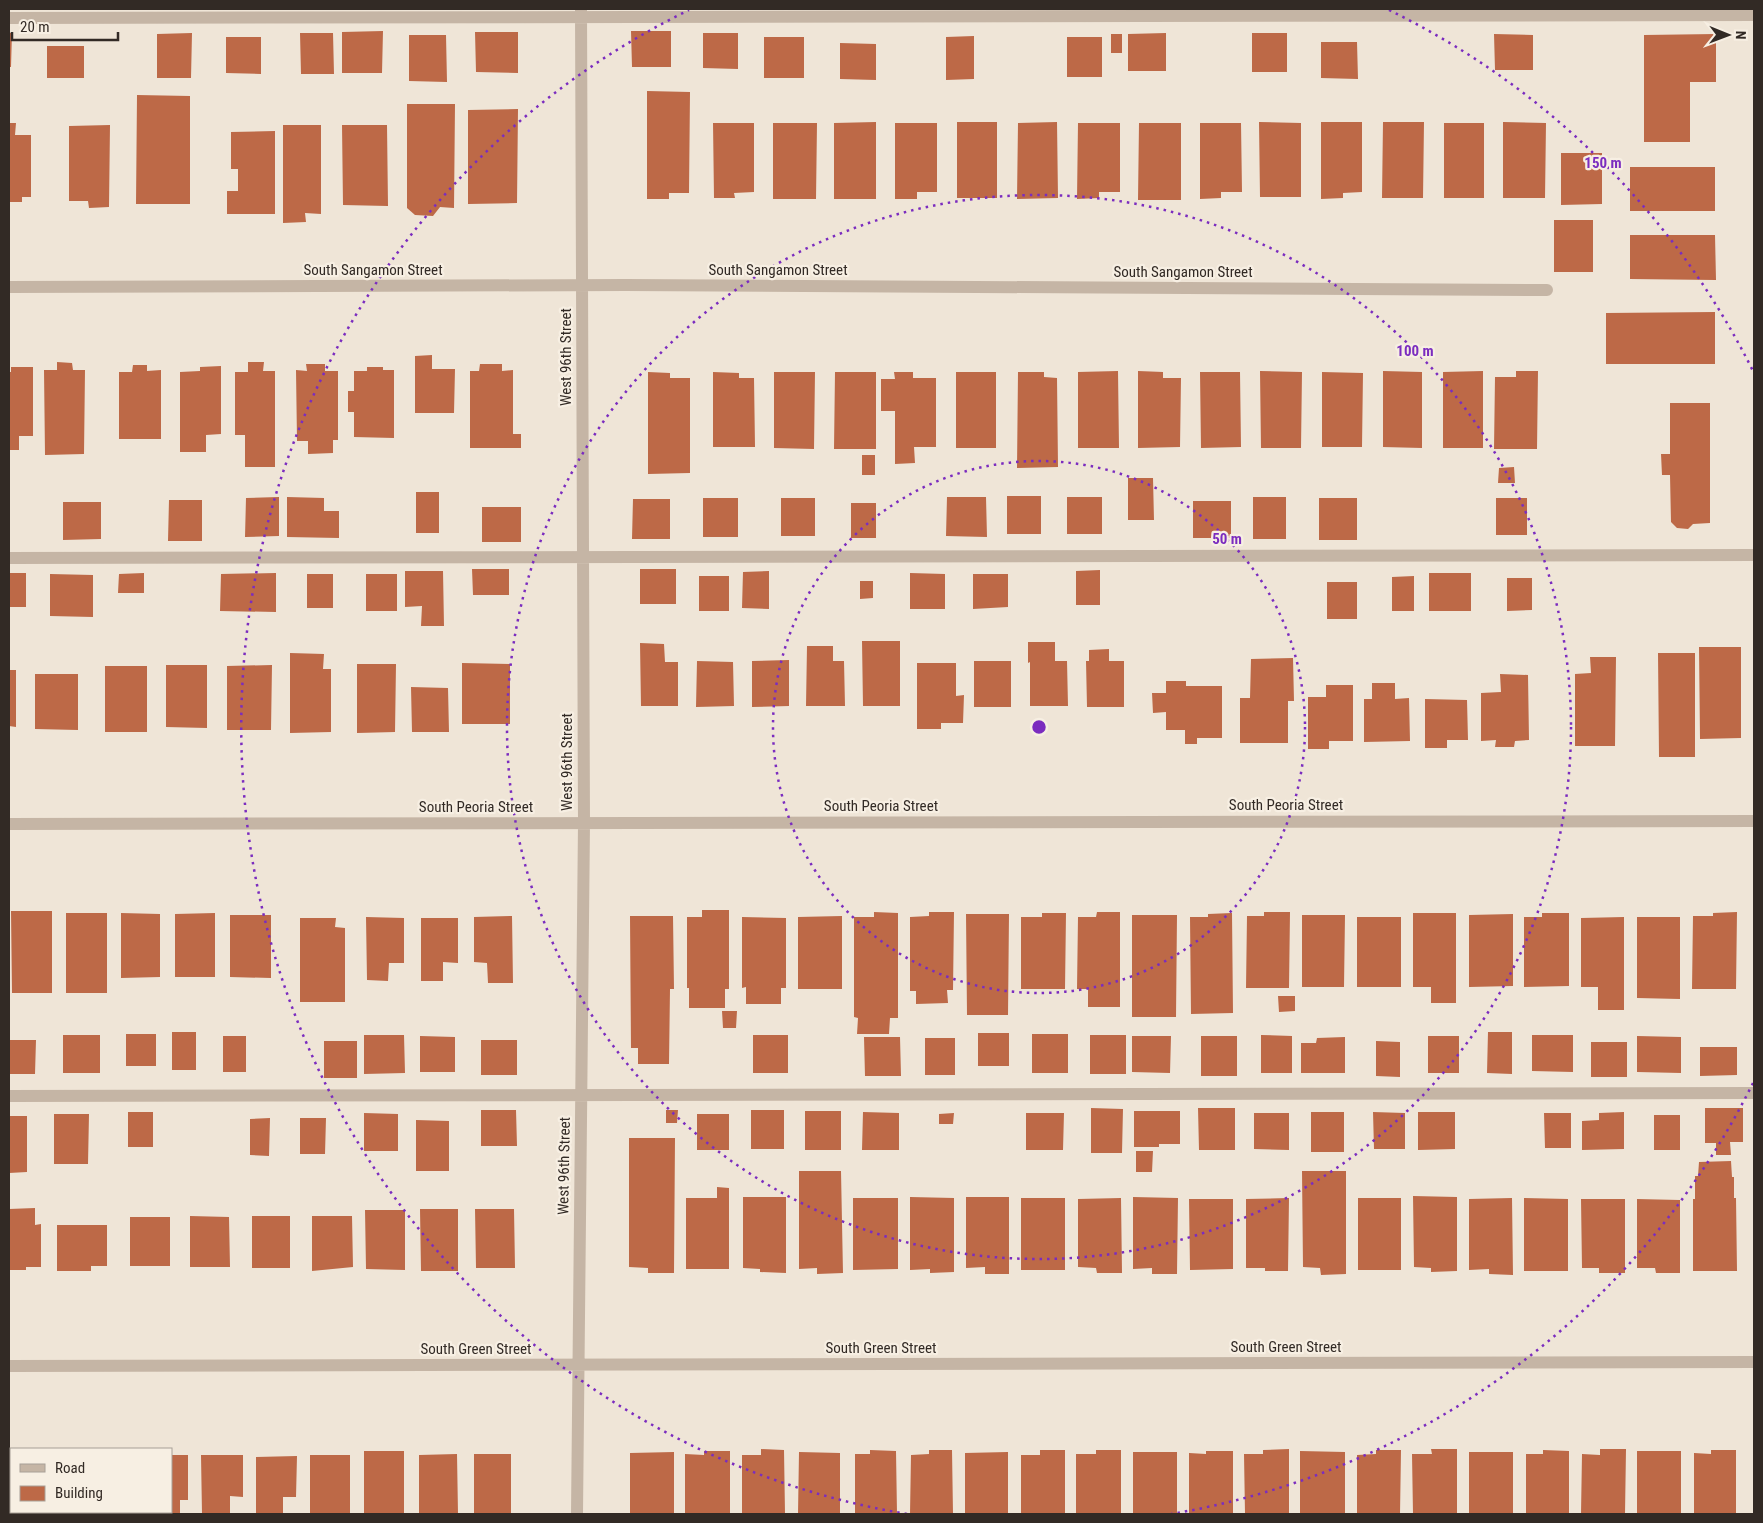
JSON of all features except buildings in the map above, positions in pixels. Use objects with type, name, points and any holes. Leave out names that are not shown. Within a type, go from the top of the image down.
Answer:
[{"type":"street","points":[[9,18],[581,13],[1754,15]]},
{"type":"street","name":"West 96th Street","points":[[577,1514],[584,823],[581,13]]},
{"type":"street","name":"South Sangamon Street","points":[[9,286],[1547,290]]},
{"type":"street","points":[[9,558],[1754,555]]},
{"type":"street","name":"South Peoria Street","points":[[9,824],[1754,821]]},
{"type":"street","points":[[9,1096],[1754,1093]]},
{"type":"street","name":"South Green Street","points":[[9,1366],[1754,1362]]}]
